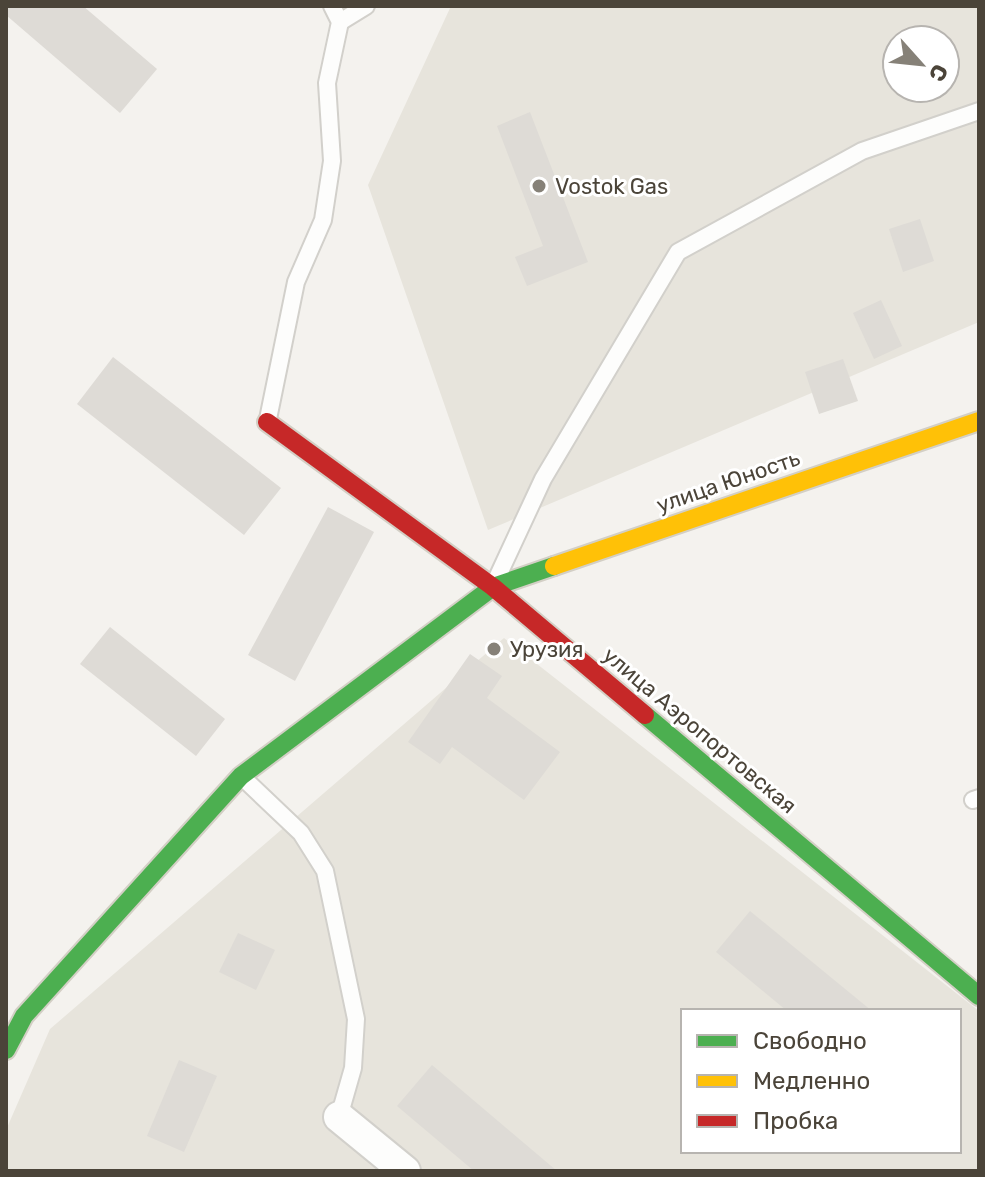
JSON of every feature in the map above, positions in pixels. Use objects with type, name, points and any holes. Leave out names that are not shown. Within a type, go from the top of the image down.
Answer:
[{"type":"street","name":"улица Юность","points":[[6,1050],[24,1016],[241,776],[493,587],[979,421]]},
{"type":"street","name":"улица Аэропортовская","points":[[267,422],[493,587],[979,996]]},
{"type":"street","points":[[339,1117],[405,1171]]},
{"type":"lane","points":[[267,422],[296,282],[323,220],[332,161],[327,83],[340,22],[332,6]]},
{"type":"lane","points":[[340,22],[366,6]]},
{"type":"lane","points":[[493,587],[543,479],[678,252],[862,151],[979,111]]},
{"type":"lane","points":[[241,776],[301,833],[325,871],[356,1019],[353,1068],[339,1117]]},
{"type":"shaded area","points":[[451,6],[979,6],[979,322],[488,530],[368,185]]},
{"type":"shaded area","points":[[504,638],[979,1011],[979,1171],[6,1171],[6,1130],[50,1029]]},
{"type":"building","points":[[6,6],[83,6],[157,69],[120,113],[6,15]]},
{"type":"building","name":"Vostok Gas","points":[[530,112],[588,262],[527,286],[515,257],[543,246],[497,126]]},
{"type":"building","points":[[920,219],[934,261],[903,272],[889,229]]},
{"type":"building","points":[[881,300],[902,346],[874,359],[853,313]]},
{"type":"building","points":[[113,357],[281,488],[244,535],[77,404]]},
{"type":"building","points":[[843,359],[858,401],[819,414],[805,372]]},
{"type":"building","points":[[328,507],[374,532],[295,681],[248,655]]},
{"type":"building","points":[[110,627],[225,719],[196,756],[80,664]]},
{"type":"building","points":[[470,654],[502,676],[487,698],[560,752],[524,800],[452,747],[440,764],[408,742]]},
{"type":"building","points":[[750,911],[870,1009],[785,1009],[716,952]]},
{"type":"building","points":[[238,933],[275,950],[256,990],[219,972]]},
{"type":"building","points":[[179,1060],[217,1076],[184,1152],[147,1136]]},
{"type":"building","points":[[432,1065],[557,1171],[474,1171],[397,1106]]},
{"type":"traffic: fast","points":[[6,1050],[24,1016],[241,776],[493,587],[554,566]]},
{"type":"traffic: fast","points":[[645,715],[979,996]]},
{"type":"traffic: slow","points":[[554,566],[979,421]]},
{"type":"traffic: jam","points":[[267,422],[493,587],[645,715]]},
{"type":"place","name":"Vostok Gas","points":[[539,186]]},
{"type":"place","name":"Урузия","points":[[494,649]]}]
